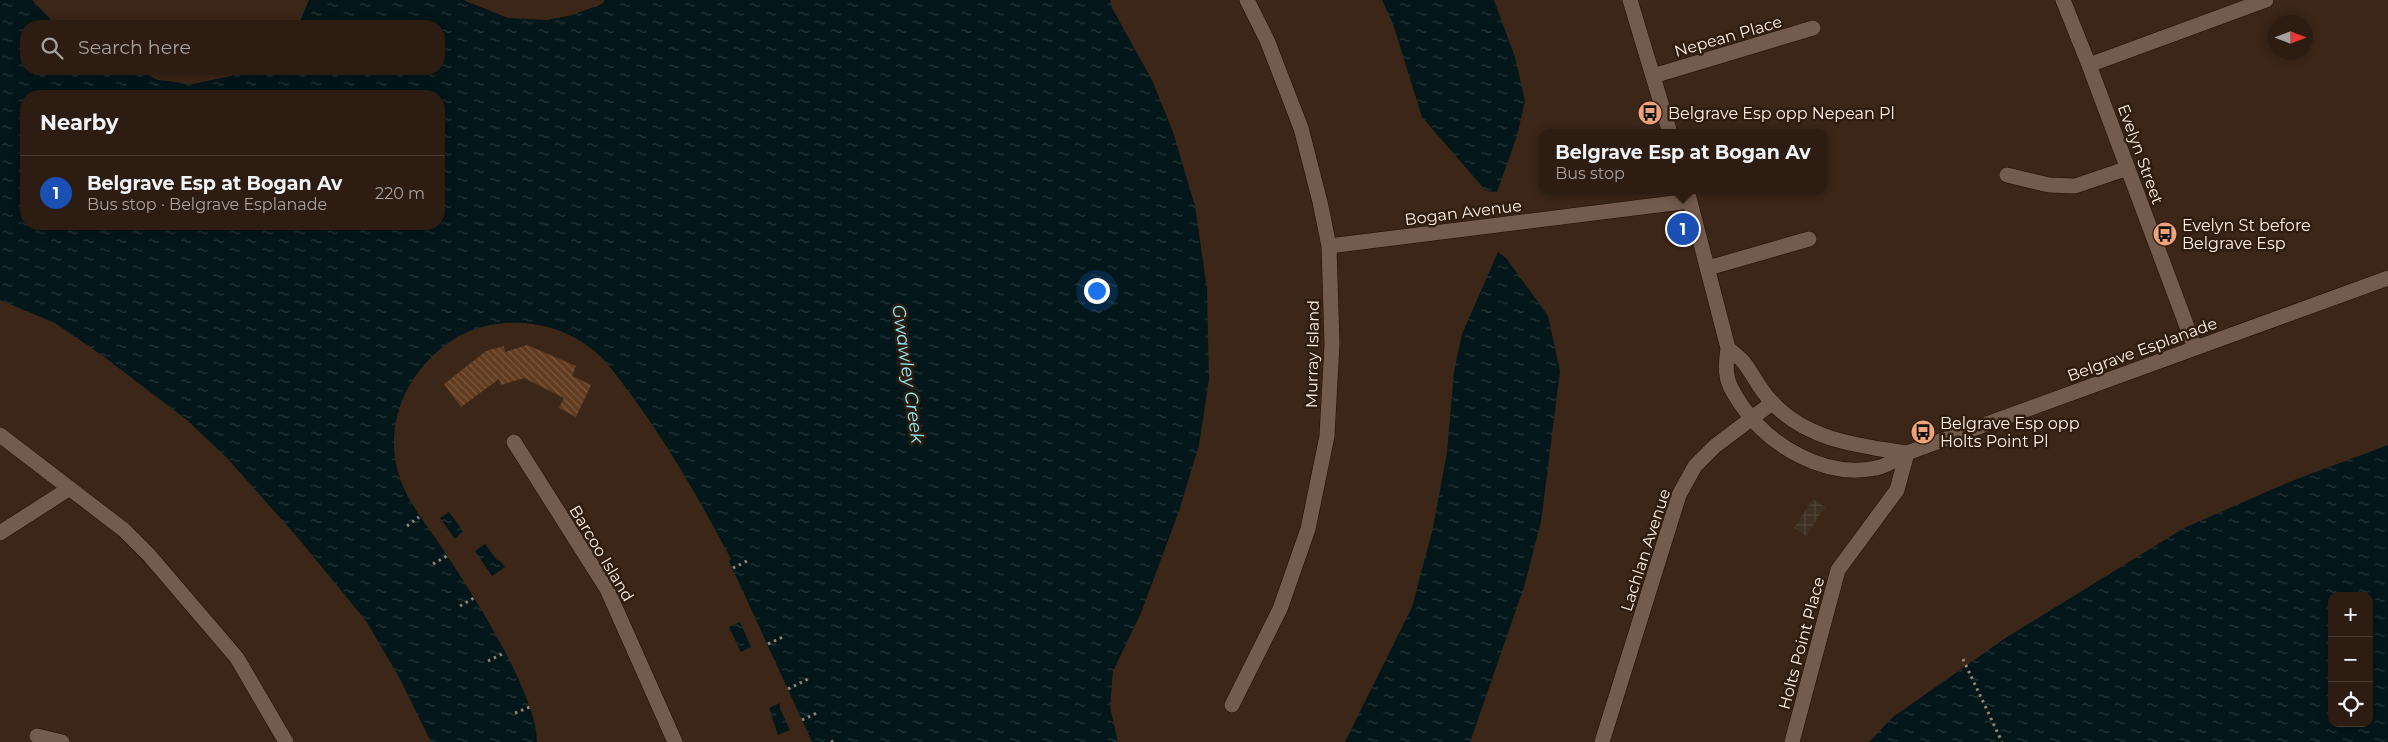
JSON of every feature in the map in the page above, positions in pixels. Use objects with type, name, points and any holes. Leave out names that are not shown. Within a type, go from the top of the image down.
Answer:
[{"type":"street","name":"Murray Island","points":[[1232,705],[1280,609],[1310,520],[1327,436],[1332,344],[1329,246],[1300,128],[1267,40],[1247,0]]},
{"type":"street","points":[[1630,0],[1669,129]]},
{"type":"street","name":"Evelyn Street","points":[[2063,0],[2195,348]]},
{"type":"street","points":[[2089,65],[2266,0]]},
{"type":"street","name":"Nepean Place","points":[[1653,76],[1814,28]]},
{"type":"street","points":[[2007,175],[2049,184],[2075,186],[2128,168]]},
{"type":"street","name":"Bogan Avenue","points":[[1329,246],[1688,196]]},
{"type":"street","name":"Belgrave Esplanade","points":[[1688,196],[1728,348],[1727,376],[1735,395],[1751,419],[1785,448],[1824,465],[1841,468],[1878,468],[1907,453],[2388,278]]},
{"type":"street","points":[[1708,268],[1809,239]]},
{"type":"street","name":"Belgrave Esplanade","points":[[1728,348],[1744,362],[1754,380],[1772,403],[1797,423],[1821,435],[1859,446],[1907,453]]},
{"type":"street","name":"Lachlan Avenue","points":[[1602,742],[1678,495],[1695,466],[1716,446],[1772,403]]},
{"type":"street","points":[[0,434],[124,530],[196,610],[236,658],[282,741]]},
{"type":"street","name":"Barcoo Island","points":[[514,442],[607,590],[675,742]]},
{"type":"street","name":"Holts Point Place","points":[[1792,742],[1838,570],[1897,490],[1907,453]]},
{"type":"street","points":[[0,533],[70,488]]},
{"type":"street","points":[[37,736],[62,742]]},
{"type":"path","points":[[407,526],[419,517]]},
{"type":"path","points":[[433,564],[447,556]]},
{"type":"path","points":[[733,568],[750,560]]},
{"type":"path","points":[[460,606],[474,598]]},
{"type":"path","points":[[768,644],[783,637]]},
{"type":"path","points":[[488,661],[504,653]]},
{"type":"path","points":[[1963,659],[2002,742]]},
{"type":"path","points":[[788,689],[808,679]]},
{"type":"path","points":[[515,713],[530,707]]},
{"type":"path","points":[[802,720],[819,712]]},
{"type":"shaded area","points":[[1813,499],[1825,507],[1806,536],[1794,528]]},
{"type":"water","name":"Gwawley Creek","points":[[0,0],[32,0],[51,20],[20,20],[20,75],[148,75],[158,80],[193,84],[234,75],[445,75],[445,20],[301,20],[309,0],[463,0],[508,18],[547,20],[572,15],[602,4],[605,0],[1110,0],[1112,8],[1152,80],[1173,132],[1195,206],[1207,289],[1209,380],[1199,445],[1179,511],[1141,613],[1113,671],[1110,707],[1118,742],[812,742],[720,538],[661,438],[609,366],[584,343],[566,333],[547,327],[526,323],[506,323],[485,326],[466,333],[448,343],[436,353],[416,375],[408,388],[397,416],[394,446],[395,460],[398,474],[408,497],[482,611],[513,668],[526,696],[534,721],[537,742],[431,742],[399,677],[366,621],[298,538],[227,458],[187,420],[103,356],[55,323],[0,300]]},
{"type":"water","points":[[1382,0],[1494,0],[1515,57],[1525,101],[1517,136],[1497,192],[1486,191],[1422,117],[1393,24]]},
{"type":"water","points":[[1498,252],[1506,258],[1548,316],[1560,371],[1541,522],[1524,587],[1470,742],[1345,742],[1412,607],[1433,528],[1447,452],[1454,372],[1462,334]]},
{"type":"water","points":[[2388,445],[2388,742],[1869,742],[1893,717],[2004,639],[2184,528],[2289,482]]},
{"type":"water","points":[[449,512],[463,531],[455,539],[440,518]]},
{"type":"water","points":[[485,544],[505,567],[492,576],[475,551]]},
{"type":"water","points":[[740,622],[751,647],[741,652],[729,627]]},
{"type":"water","points":[[780,703],[780,709],[790,730],[778,735],[769,708]]},
{"type":"building","points":[[527,345],[576,366],[572,376],[591,385],[576,417],[559,408],[564,398],[524,378],[501,385],[499,379],[461,407],[444,384],[486,351],[504,346],[505,352]]},
{"type":"place","name":"Belgrave Esp opp Nepean Pl","points":[[1650,113]]},
{"type":"place","name":"Belgrave Esp at Bogan Av","points":[[1683,229]]},
{"type":"place","name":"Evelyn St before Belgrave Esp","points":[[2165,234]]},
{"type":"place","name":"Belgrave Esp opp Holts Point Pl","points":[[1923,432]]}]
